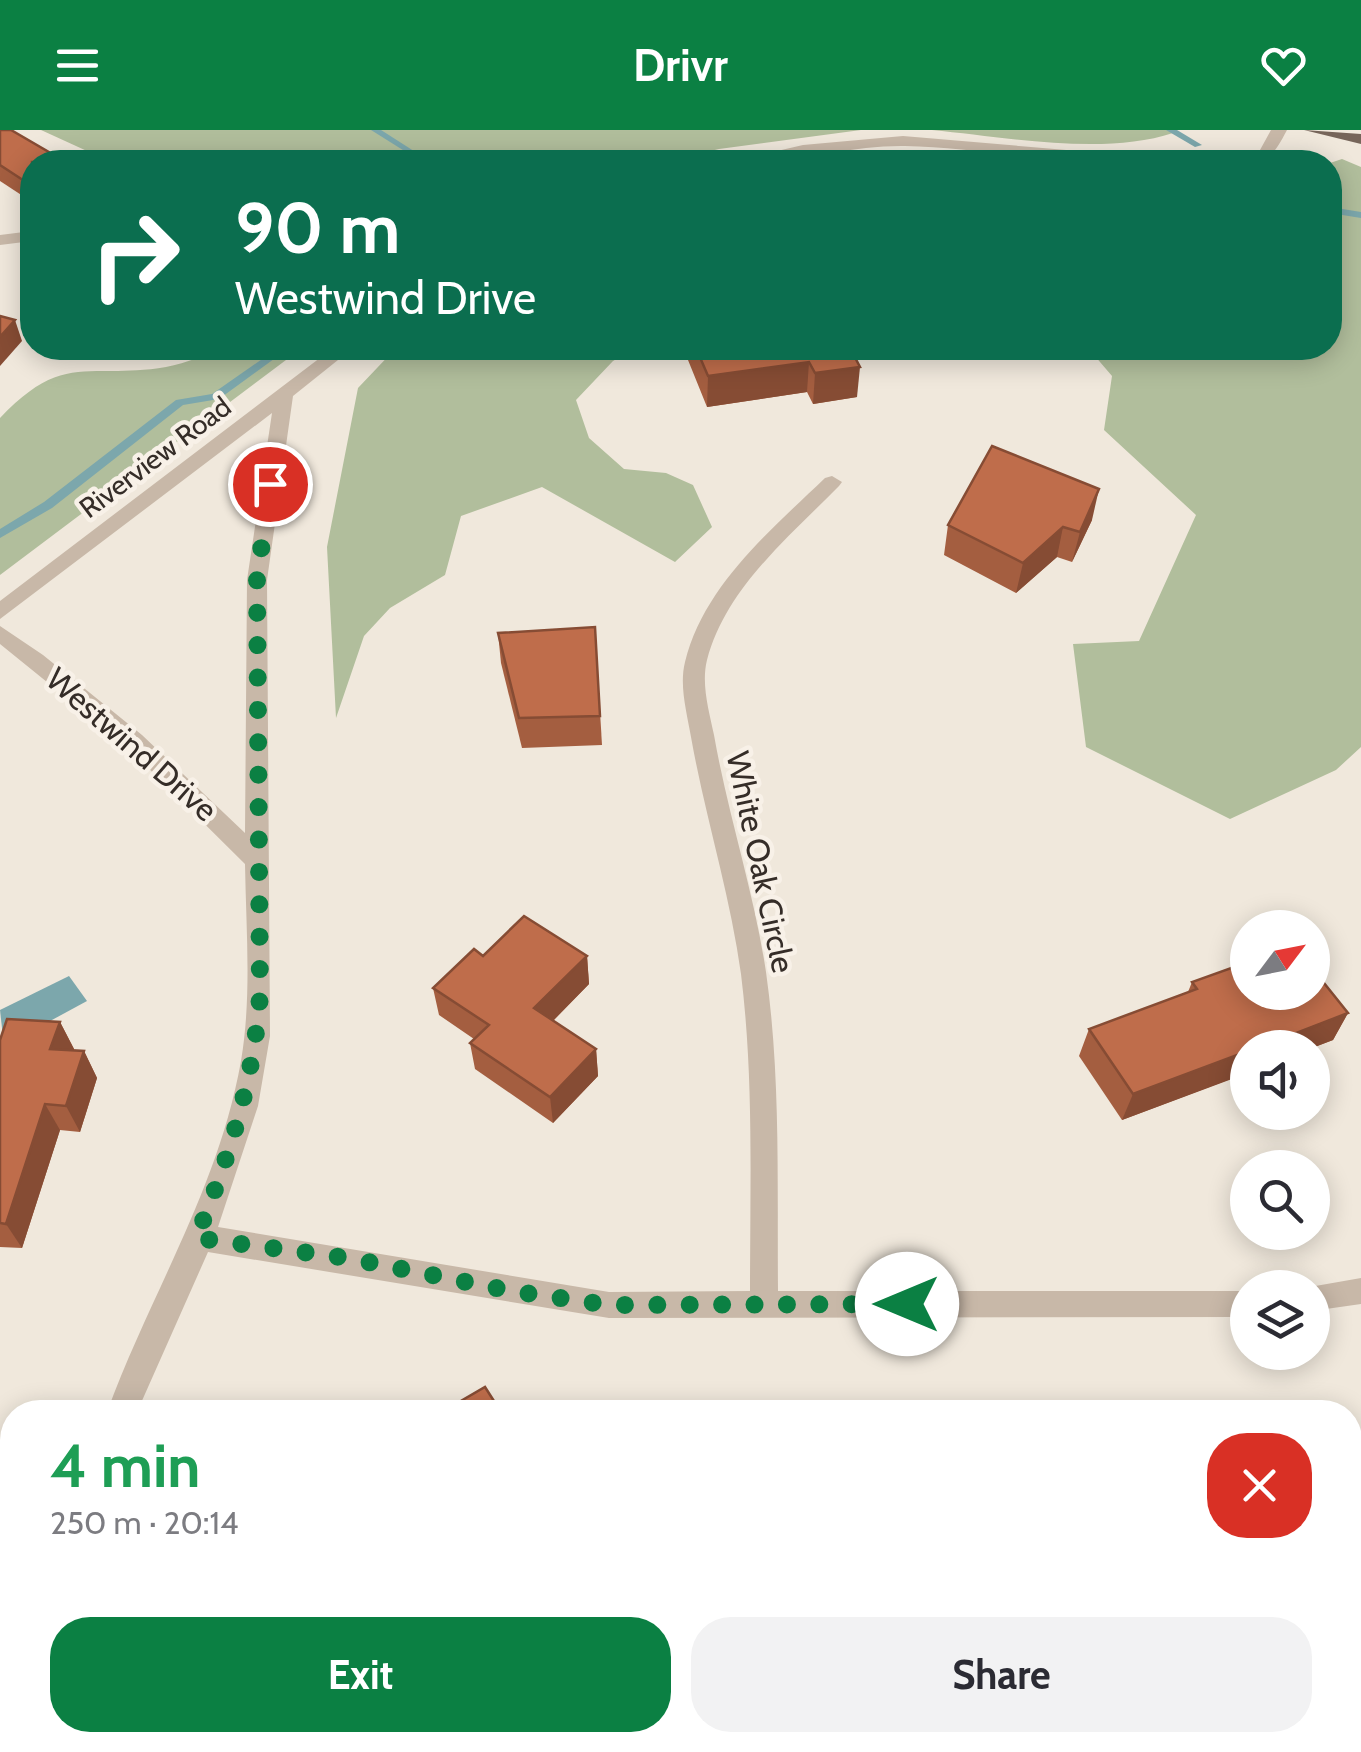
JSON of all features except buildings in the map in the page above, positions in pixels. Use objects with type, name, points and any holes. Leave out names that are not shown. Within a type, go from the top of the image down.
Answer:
[{"type":"main road","points":[[1312,130],[1361,139]]},
{"type":"street","points":[[807,150],[903,141],[1008,150]]},
{"type":"street","name":"Riverview Road","points":[[0,612],[328,360]]},
{"type":"street","name":"Westwind Drive","points":[[127,1400],[196,1238],[245,1106],[255,1058],[260,996],[257,580],[284,394]]},
{"type":"street","name":"White Oak Circle","points":[[764,1305],[762,1088],[754,974],[707,764],[693,678],[712,618],[732,589],[832,482]]},
{"type":"street","name":"Westwind Drive","points":[[0,633],[107,715],[187,784],[258,861]]},
{"type":"street","points":[[196,1238],[348,1258],[511,1291],[609,1305],[1230,1304]]},
{"type":"street","points":[[1330,1295],[1361,1291]]},
{"type":"green space","points":[[41,130],[861,130],[715,150],[85,150]]},
{"type":"green space","points":[[932,130],[1173,133],[1146,140],[1086,144]]},
{"type":"green space","points":[[1342,159],[1361,167],[1361,747],[1336,770],[1230,819],[1086,747],[1073,644],[1139,641],[1196,515],[1104,430],[1112,376],[1098,360],[1342,360]]},
{"type":"green space","points":[[286,360],[0,575],[0,418],[22,397],[60,375],[139,370],[189,361]]},
{"type":"green space","points":[[385,360],[615,360],[576,400],[589,438],[624,469],[666,473],[693,485],[712,527],[675,562],[542,487],[461,516],[445,575],[390,608],[364,636],[336,718],[327,547],[358,388]]},
{"type":"water","points":[[69,976],[87,1001],[4,1046],[0,1010]]},
{"type":"waterway","points":[[375,130],[408,150]]},
{"type":"waterway","points":[[1170,130],[1198,145]]},
{"type":"waterway","points":[[1342,212],[1361,215]]},
{"type":"waterway","points":[[0,534],[48,505],[180,402],[215,397],[267,360]]},
{"type":"route","points":[[270,484],[257,580],[260,996],[255,1058],[245,1106],[196,1238],[348,1258],[511,1291],[609,1305],[907,1304]]}]
